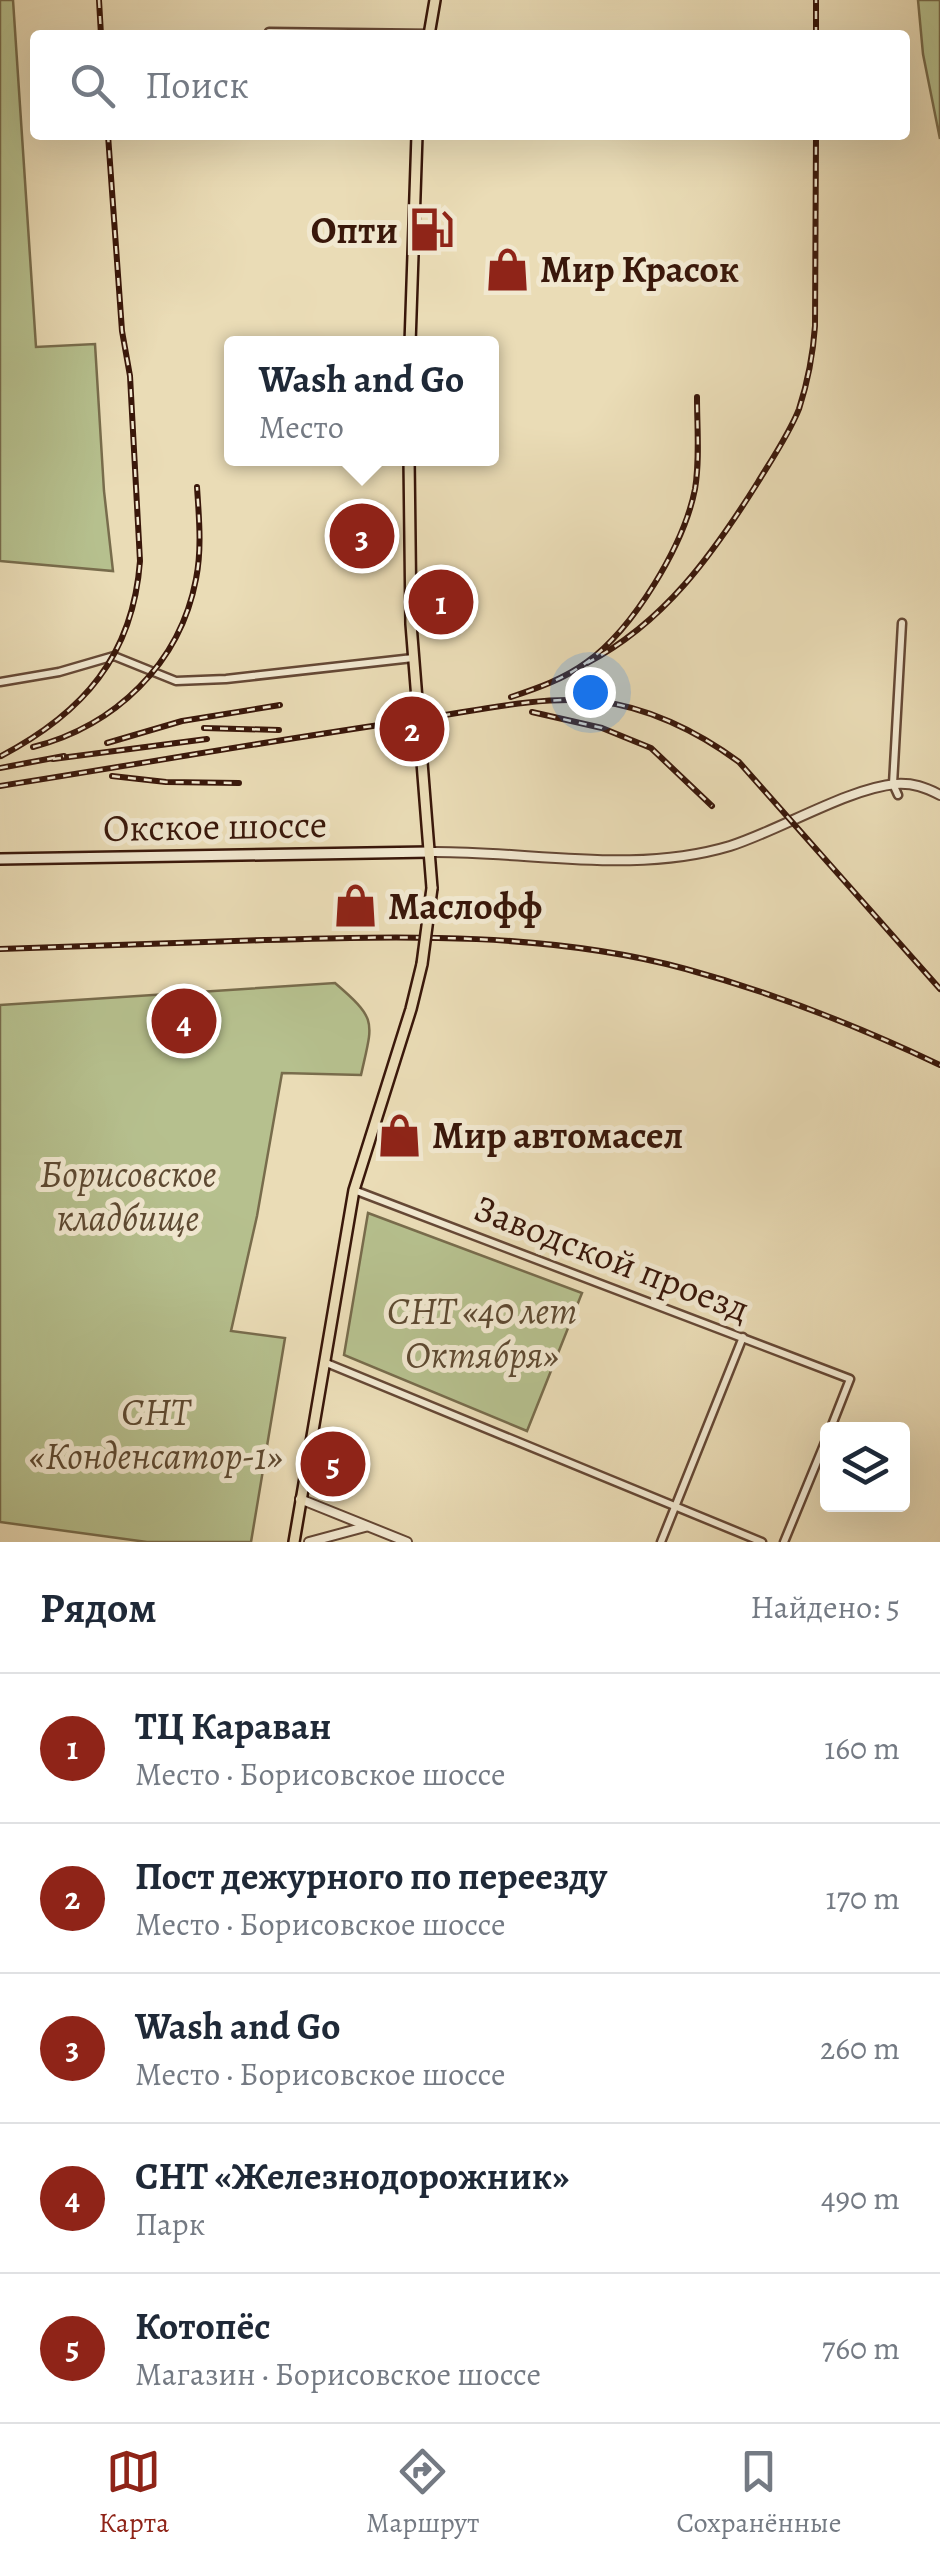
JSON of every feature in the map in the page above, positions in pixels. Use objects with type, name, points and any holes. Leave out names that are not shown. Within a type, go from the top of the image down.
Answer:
[{"type":"main road","points":[[431,30],[435,0]]},
{"type":"main road","points":[[410,336],[418,140]]},
{"type":"main road","points":[[294,1542],[354,1190],[411,1009],[422,964],[432,888],[413,658],[409,466]]},
{"type":"main road","name":"Окское шоссе","points":[[0,858],[431,852]]},
{"type":"street","points":[[898,796],[892,784],[902,623]]},
{"type":"street","points":[[0,682],[59,672],[114,656],[176,680],[226,679],[413,658]]},
{"type":"street","points":[[431,852],[499,852],[617,862],[677,859],[750,840],[861,793],[892,784],[916,784],[940,794]]},
{"type":"street","name":"Заводской проезд","points":[[354,1190],[850,1380],[833,1422]]},
{"type":"street","points":[[662,1542],[743,1337]]},
{"type":"street","points":[[322,1362],[762,1542]]},
{"type":"street","points":[[784,1542],[820,1454]]},
{"type":"street","points":[[300,1499],[408,1542]]},
{"type":"street","points":[[310,1542],[369,1526]]},
{"type":"green space","points":[[0,0],[13,0],[36,347],[95,344],[113,571],[0,561]]},
{"type":"green space","points":[[918,0],[940,0],[940,139],[923,54]]},
{"type":"green space","points":[[335,983],[359,1005],[369,1023],[361,1075],[282,1073],[257,1216],[231,1331],[285,1338],[251,1542],[147,1542],[0,1522],[0,1005]]},
{"type":"green space","name":"СНТ «40 лет Октября»","points":[[368,1213],[582,1293],[527,1431],[344,1355]]},
{"type":"railway","points":[[99,0],[101,30]]},
{"type":"railway","points":[[816,0],[816,30]]},
{"type":"railway","points":[[1,756],[56,721],[99,678],[127,626],[135,595],[140,561],[130,376],[122,331],[108,140]]},
{"type":"railway","points":[[587,663],[640,628],[684,584],[741,509],[799,409],[815,326],[816,140]]},
{"type":"railway","points":[[511,697],[560,678],[587,662],[622,628],[654,584],[680,535],[695,489],[697,397]]},
{"type":"railway","points":[[33,747],[91,724],[139,687],[159,664],[188,610],[196,579],[197,487]]},
{"type":"railway","points":[[0,786],[506,705],[572,700],[633,708],[706,740],[739,762],[940,989]]},
{"type":"railway","points":[[107,743],[182,721],[280,705]]},
{"type":"railway","points":[[532,712],[602,728],[651,748],[712,806]]},
{"type":"railway","points":[[204,728],[279,730]]},
{"type":"railway","points":[[53,759],[207,739]]},
{"type":"railway","points":[[0,768],[64,756]]},
{"type":"railway","points":[[112,776],[166,782],[239,783]]},
{"type":"railway","points":[[0,949],[370,938],[477,939],[582,948],[686,969],[751,989],[847,1024],[940,1065]]},
{"type":"place","name":"Опти","points":[[431,230]]},
{"type":"place","name":"Мир Красок","points":[[507,269]]},
{"type":"place","name":"Wash and Go","points":[[362,536]]},
{"type":"place","name":"ТЦ Караван","points":[[441,602]]},
{"type":"place","name":"Пост дежурного по переезду","points":[[412,729]]},
{"type":"place","name":"Маслофф","points":[[355,906]]},
{"type":"place","name":"СНТ «Железнодорожник»","points":[[184,1021]]},
{"type":"place","name":"Мир автомасел","points":[[399,1135]]},
{"type":"place","name":"Котопёс","points":[[333,1464]]},
{"type":"park label","name":"Борисовское кладбище","points":[[128,1196]]},
{"type":"park label","name":"СНТ «Конденсатор-1»","points":[[156,1434]]}]
